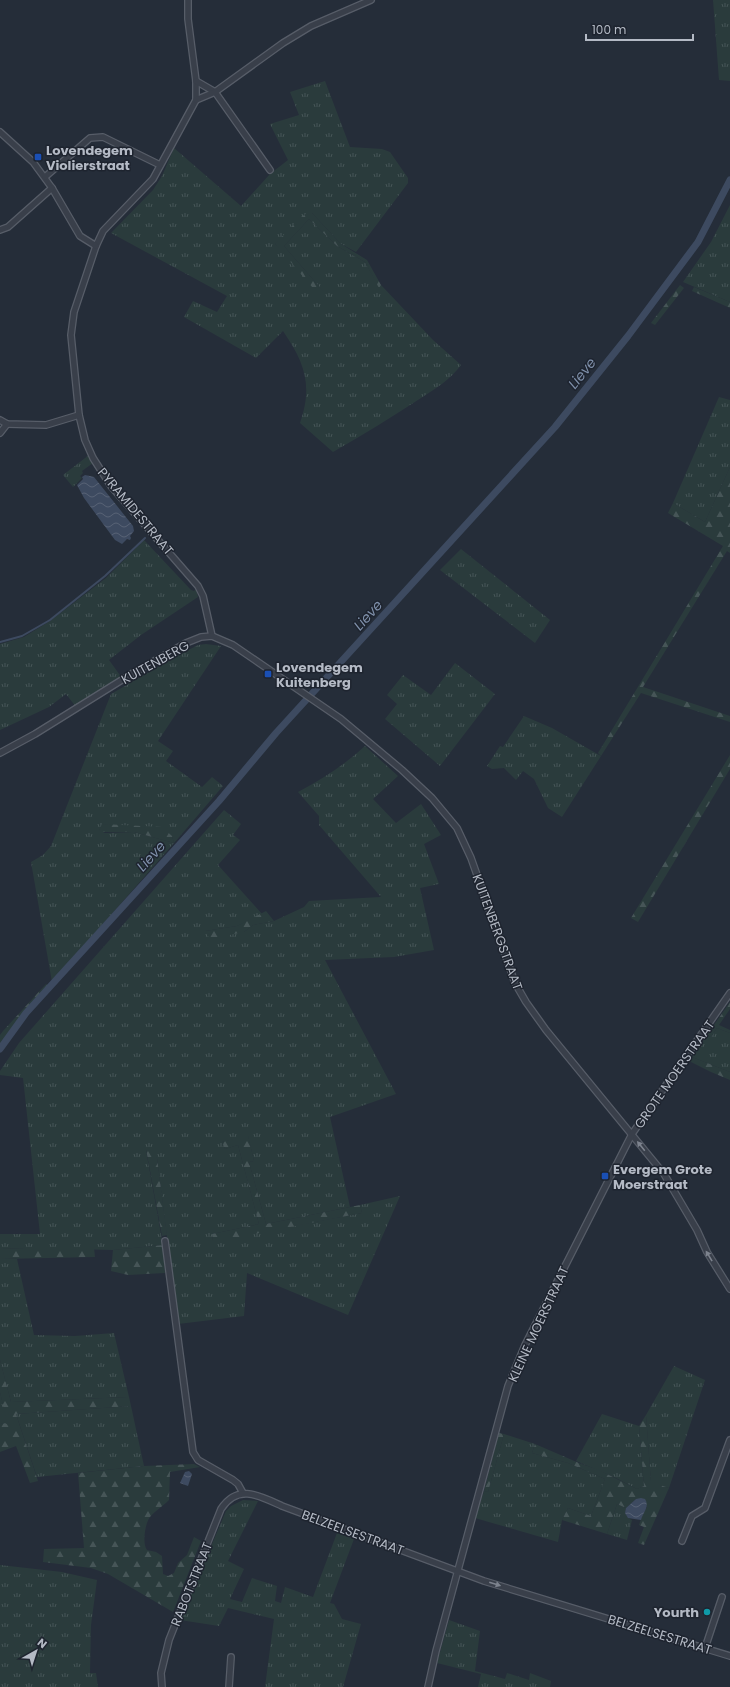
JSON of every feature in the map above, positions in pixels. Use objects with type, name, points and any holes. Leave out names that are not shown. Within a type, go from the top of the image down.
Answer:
[{"type":"street","name":"PYRAMIDESTRAAT","points":[[188,0],[188,19],[196,81],[196,100],[153,179],[103,231],[96,246],[74,312],[71,335],[79,415],[85,440],[93,458],[111,486],[198,586],[212,636]]},
{"type":"street","points":[[196,100],[215,92],[288,40],[334,15],[370,0]]},
{"type":"street","points":[[196,81],[215,92],[270,170]]},
{"type":"street","points":[[0,132],[33,162],[52,188],[80,236],[96,246]]},
{"type":"street","points":[[45,177],[90,138],[103,137],[160,165]]},
{"type":"street","points":[[0,230],[8,227],[52,188]]},
{"type":"street","points":[[0,420],[7,424],[46,425],[79,415]]},
{"type":"street","points":[[0,433],[7,424]]},
{"type":"street","name":"KUITENBERGSTRAAT","points":[[212,636],[233,645],[312,699],[365,738],[432,798],[453,823],[464,841],[515,983],[526,1002],[546,1030],[632,1134],[671,1186],[697,1230],[707,1252],[730,1289]]},
{"type":"street","name":"KUITENBERG","points":[[0,753],[40,731],[133,673],[186,644],[201,637],[212,636]]},
{"type":"street","name":"GROTE MOERSTRAAT","points":[[632,1134],[730,993]]},
{"type":"street","name":"KLEINE MOERSTRAAT","points":[[428,1687],[508,1386],[525,1345],[632,1134]]},
{"type":"street","points":[[165,1241],[193,1452],[198,1460],[238,1484],[243,1494]]},
{"type":"street","points":[[682,1541],[692,1516],[706,1505],[730,1440]]},
{"type":"street","name":"BELZEELSESTRAAT","points":[[243,1494],[257,1495],[282,1506],[458,1570],[484,1581],[730,1656]]},
{"type":"street","name":"RABOTSTRAAT","points":[[162,1687],[161,1673],[169,1640],[221,1509],[229,1500],[243,1494]]},
{"type":"street","points":[[705,1648],[722,1597]]},
{"type":"street","points":[[229,1687],[231,1656]]},
{"type":"green space","points":[[713,0],[730,0],[730,81],[719,80]]},
{"type":"green space","points":[[325,81],[350,147],[382,149],[390,152],[408,178],[408,183],[356,252],[341,244],[312,213],[275,244],[323,291],[284,246],[309,219],[337,246],[365,262],[379,287],[381,285],[433,340],[461,365],[448,379],[432,391],[333,452],[300,423],[306,398],[305,375],[297,354],[283,331],[256,358],[184,317],[193,301],[217,312],[227,296],[111,233],[153,190],[162,176],[174,148],[241,206],[270,174],[288,160],[270,124],[299,115],[290,92]]},
{"type":"green space","points":[[730,205],[730,302],[683,282],[711,242]]},
{"type":"green space","points":[[309,212],[312,213],[341,244],[367,260],[381,285],[379,288],[365,262],[337,246],[309,219],[284,246],[323,291],[319,295],[275,244],[301,217]]},
{"type":"green space","points":[[680,285],[684,288],[655,325],[651,323]]},
{"type":"green space","points":[[694,287],[730,302],[730,308],[692,291]]},
{"type":"green space","points":[[719,397],[730,400],[730,467],[705,522],[673,503]]},
{"type":"green space","points":[[89,455],[93,463],[82,471],[83,473],[80,476],[82,478],[73,487],[63,475]]},
{"type":"green space","points":[[730,467],[730,553],[727,551],[643,687],[730,716],[730,722],[641,693],[601,756],[598,753],[723,546],[668,513],[673,503],[705,522]]},
{"type":"green space","points":[[144,540],[191,590],[194,591],[196,589],[198,597],[141,635],[109,660],[122,678],[76,707],[66,694],[49,707],[0,730],[0,644],[24,637],[50,621],[106,578]]},
{"type":"green space","points":[[461,549],[550,620],[535,643],[440,570]]},
{"type":"green space","points":[[206,644],[221,646],[158,741],[173,751],[166,761],[202,787],[212,777],[223,786],[174,843],[52,982],[31,862],[43,855],[51,846],[111,694],[198,645]],"holes":[[[103,824],[172,836],[174,843],[134,832],[105,833],[99,830]]]},
{"type":"green space","points":[[455,663],[495,694],[440,766],[385,719],[397,704],[387,695],[403,675],[431,695]]},
{"type":"green space","points":[[524,716],[552,728],[601,756],[562,817],[548,808],[534,779],[523,771],[516,780],[504,768],[492,769],[487,766],[500,746],[503,747]]},
{"type":"green space","points":[[365,746],[398,776],[373,799],[396,823],[421,804],[441,835],[424,844],[439,884],[420,888],[434,950],[394,957],[325,960],[396,1094],[330,1117],[350,1207],[266,1224],[249,1162],[254,1161],[248,1136],[222,1142],[225,1149],[238,1145],[259,1224],[212,1234],[213,1241],[362,1213],[360,1205],[400,1196],[348,1315],[247,1273],[244,1316],[178,1324],[157,1158],[146,1150],[163,1245],[113,1250],[26,1248],[0,1249],[0,1234],[40,1234],[23,1078],[0,1075],[0,1071],[19,1043],[224,810],[241,824],[233,835],[240,840],[218,865],[262,914],[237,926],[205,931],[244,932],[253,925],[274,921],[304,907],[309,901],[381,897],[319,825],[319,816],[298,792],[333,771]]},
{"type":"green space","points":[[730,755],[730,769],[638,922],[631,918]]},
{"type":"green space","points":[[102,824],[162,827],[172,836],[174,843],[134,832],[101,832],[99,830]]},
{"type":"green space","points":[[266,911],[274,921],[253,925],[244,932],[210,939],[205,931],[237,926]]},
{"type":"green space","points":[[46,984],[49,986],[25,1011],[0,1044],[0,1035],[3,1031]]},
{"type":"green space","points":[[730,1002],[730,1009],[719,1025],[730,1030],[730,1033],[717,1028],[711,1037],[707,1035]]},
{"type":"green space","points":[[717,1028],[730,1033],[730,1072],[692,1057],[707,1035],[711,1037]]},
{"type":"green space","points":[[692,1057],[730,1072],[730,1080],[689,1061]]},
{"type":"green space","points":[[248,1135],[254,1161],[249,1162],[266,1224],[360,1205],[362,1213],[213,1242],[212,1234],[259,1224],[238,1145],[225,1149],[222,1142]]},
{"type":"green space","points":[[146,1149],[152,1149],[157,1158],[167,1235],[162,1236]]},
{"type":"green space","points":[[163,1245],[165,1273],[128,1275],[111,1271],[113,1250]]},
{"type":"green space","points":[[94,1248],[95,1257],[0,1259],[0,1249]]},
{"type":"green space","points":[[0,1259],[17,1259],[34,1335],[75,1336],[114,1333],[129,1397],[11,1402],[0,1360]]},
{"type":"green space","points":[[0,1360],[11,1402],[129,1397],[131,1406],[16,1414],[38,1481],[30,1483],[16,1446],[0,1452],[0,1423],[7,1424],[0,1392]]},
{"type":"green space","points":[[674,1366],[705,1380],[669,1488],[651,1483],[646,1415]]},
{"type":"green space","points":[[0,1392],[8,1425],[0,1423]]},
{"type":"green space","points":[[131,1406],[144,1466],[37,1477],[16,1414]]},
{"type":"green space","points":[[602,1414],[639,1426],[644,1486],[637,1489],[614,1477],[576,1461]]},
{"type":"green space","points":[[646,1415],[651,1482],[669,1488],[644,1545],[638,1543],[644,1527],[639,1525],[643,1513],[647,1507],[636,1499],[626,1508],[617,1504],[607,1534],[562,1520],[568,1508],[591,1516],[605,1479],[568,1463],[532,1453],[535,1444],[599,1470],[637,1489],[644,1486],[639,1426]]},
{"type":"green space","points":[[499,1433],[504,1434],[488,1492],[484,1491]]},
{"type":"green space","points":[[504,1434],[535,1444],[532,1453],[568,1463],[605,1479],[591,1516],[568,1508],[562,1520],[558,1542],[475,1518],[484,1491],[488,1492]]},
{"type":"green space","points":[[194,1464],[200,1467],[170,1472],[169,1500],[150,1517],[145,1534],[145,1547],[147,1550],[156,1552],[162,1556],[163,1574],[168,1576],[174,1573],[178,1563],[187,1555],[194,1537],[201,1541],[173,1612],[108,1574],[91,1568],[43,1562],[44,1549],[84,1548],[78,1473],[144,1466]]},
{"type":"green space","points":[[243,1500],[258,1501],[228,1561],[244,1569],[230,1599],[242,1602],[252,1578],[277,1586],[275,1601],[281,1603],[285,1587],[313,1597],[337,1533],[354,1539],[330,1603],[334,1604],[342,1619],[361,1624],[343,1687],[265,1687],[274,1619],[228,1608],[219,1626],[180,1620],[226,1511],[231,1506]]},
{"type":"green space","points":[[617,1504],[626,1508],[626,1515],[632,1520],[627,1540],[607,1534]]},
{"type":"green space","points":[[0,1565],[62,1572],[97,1580],[91,1625],[90,1673],[96,1673],[98,1687],[0,1687]]},
{"type":"green space","points":[[449,1620],[480,1631],[475,1671],[505,1679],[507,1673],[529,1680],[530,1673],[551,1681],[550,1687],[478,1687],[481,1674],[437,1663]]},
{"type":"water","points":[[85,475],[94,477],[133,526],[134,531],[130,536],[130,540],[127,539],[122,544],[115,540],[84,498],[77,485]]},
{"type":"water","points":[[189,1471],[192,1474],[188,1486],[180,1483],[185,1472]]},
{"type":"water","points":[[636,1499],[645,1499],[647,1505],[641,1520],[628,1518],[625,1513],[626,1508]]},
{"type":"waterway","name":"Lieve","points":[[0,1049],[26,1013],[219,801],[276,733],[555,427],[628,336],[698,242],[730,180]]},
{"type":"waterway","points":[[0,642],[22,636],[50,620],[105,576],[145,538]]},
{"type":"place","name":"Lovendegem Violierstraat","points":[[38,157]]},
{"type":"place","name":"Lovendegem Kuitenberg","points":[[268,674]]},
{"type":"place","name":"Evergem Grote Moerstraat","points":[[605,1176]]},
{"type":"place","name":"Yourth","points":[[707,1612]]}]
